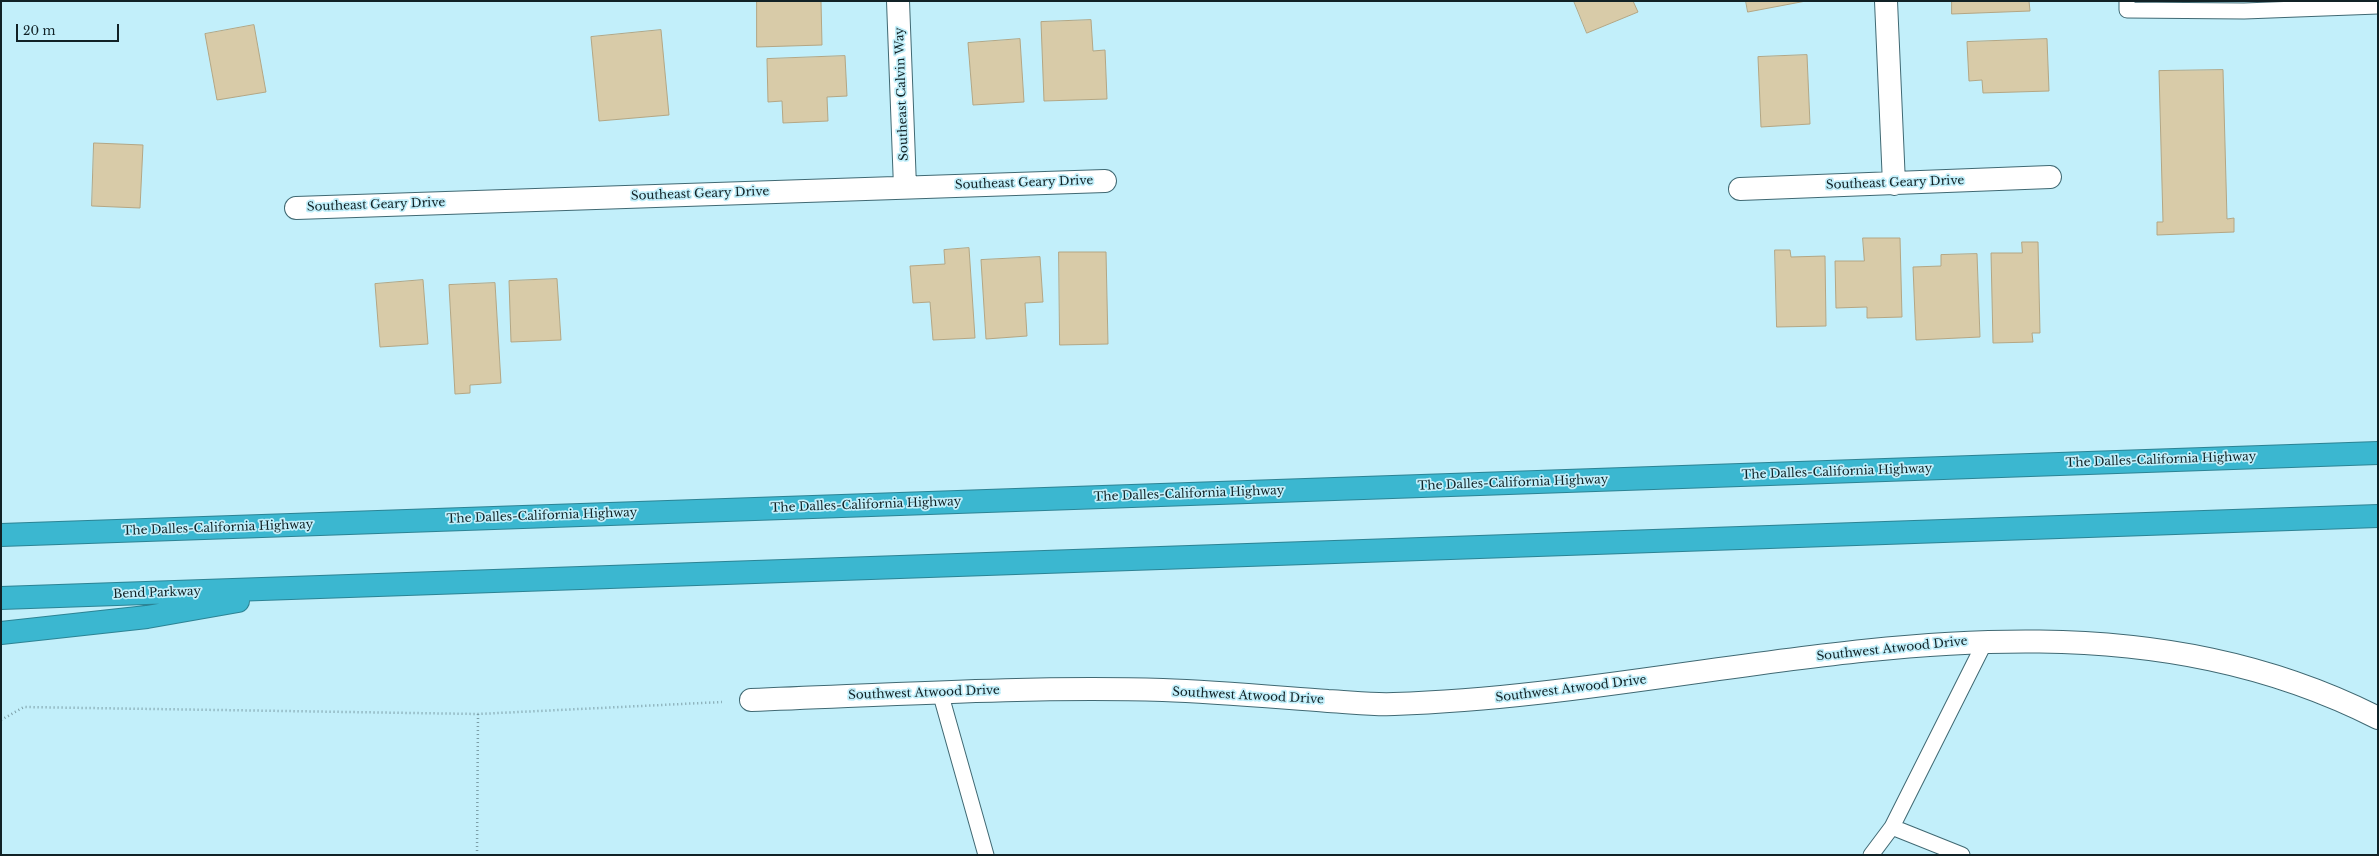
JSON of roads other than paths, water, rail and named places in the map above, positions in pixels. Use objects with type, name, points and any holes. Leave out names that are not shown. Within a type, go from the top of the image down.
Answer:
[{"type":"highway","name":"The Dalles-California Highway","points":[[1,535],[2378,453]]},
{"type":"highway","points":[[1,632],[147,617],[314,588],[2378,516]]},
{"type":"highway","name":"Bend Parkway","points":[[1,598],[314,588]]},
{"type":"street","name":"Southeast Calvin Way","points":[[898,1],[905,187]]},
{"type":"street","points":[[1886,1],[1894,184]]},
{"type":"street","name":"Southeast Geary Drive","points":[[1740,189],[2050,177]]},
{"type":"street","name":"Southeast Geary Drive","points":[[296,208],[1105,181]]},
{"type":"street","name":"Southwest Atwood Drive","points":[[751,700],[1054,689],[1164,690],[1389,704],[1489,699],[1908,646],[1986,640],[2071,641],[2126,645],[2180,653],[2277,678],[2324,694],[2378,718]]},
{"type":"lane","points":[[2127,1],[2127,10],[2244,11],[2378,6]]},
{"type":"lane","points":[[1871,855],[1892,827],[1986,640]]},
{"type":"lane","points":[[940,692],[986,855]]},
{"type":"lane","points":[[1892,827],[1962,855]]}]
